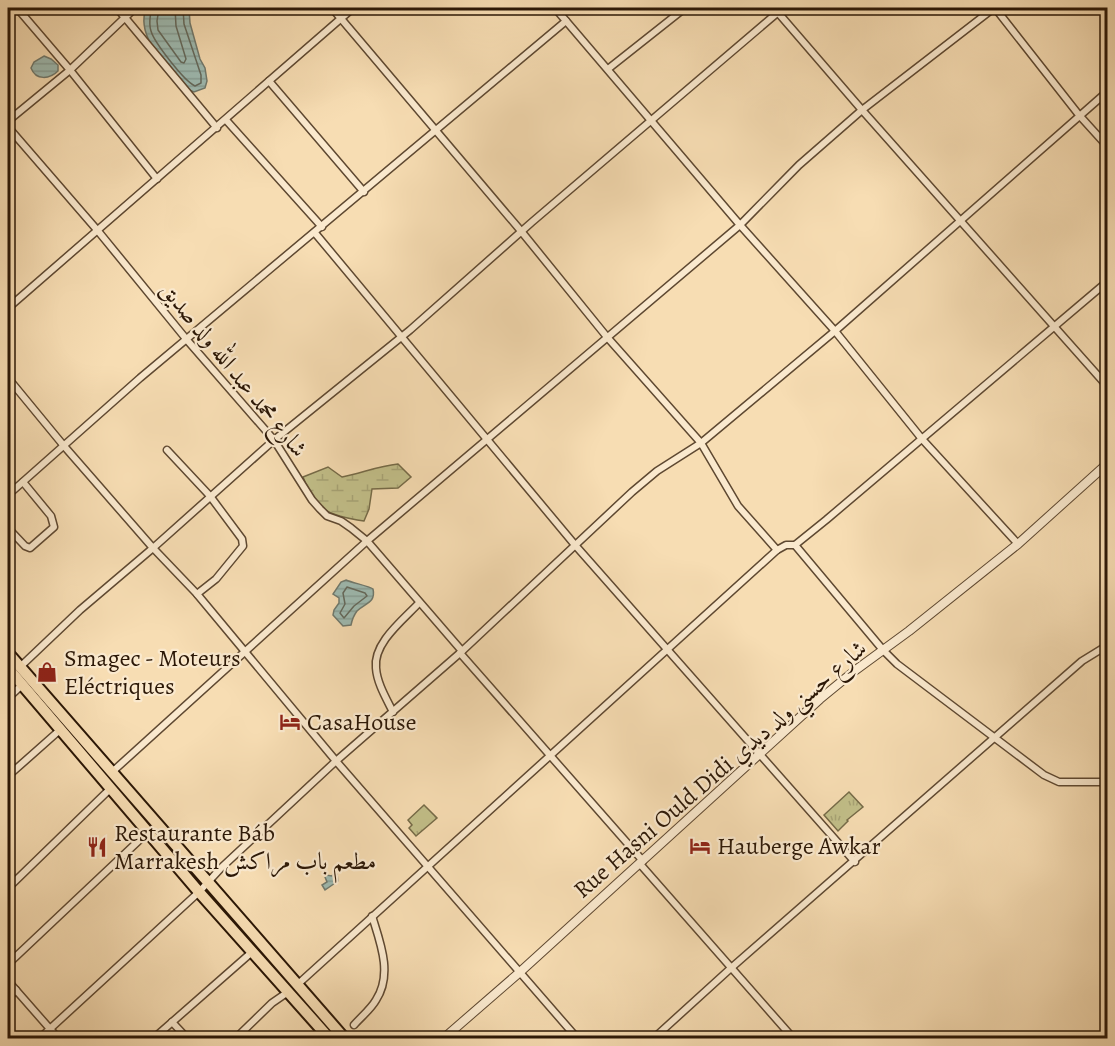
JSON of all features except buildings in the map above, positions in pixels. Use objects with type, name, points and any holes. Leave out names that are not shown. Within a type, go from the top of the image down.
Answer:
[{"type":"highway","points":[[8,653],[206,882],[293,988],[326,1038]]},
{"type":"highway","points":[[8,668],[252,952],[344,1038]]},
{"type":"street","points":[[17,8],[157,179]]},
{"type":"street","points":[[117,8],[217,128]]},
{"type":"street","points":[[8,121],[70,70],[124,16],[135,8]]},
{"type":"street","points":[[332,8],[521,231],[606,337],[700,443],[738,506],[777,550]]},
{"type":"street","points":[[8,308],[353,8]]},
{"type":"street","points":[[608,69],[685,8]]},
{"type":"street","points":[[111,773],[367,541],[740,225],[799,165],[862,110],[994,8],[1107,147]]},
{"type":"street","points":[[558,9],[740,225],[835,331],[922,439],[1018,544]]},
{"type":"street","points":[[20,667],[80,610],[274,440],[401,337],[778,9],[862,110],[1107,387]]},
{"type":"street","points":[[8,495],[187,340],[566,21]]},
{"type":"street","points":[[269,81],[364,192]]},
{"type":"street","points":[[40,1038],[199,892],[206,882],[336,761],[461,652],[657,471],[700,443],[835,331],[1107,91]]},
{"type":"street","points":[[226,120],[322,227]]},
{"type":"street","name":"شارع محمد عبد الله ولد صديق","points":[[8,127],[274,440],[312,500],[327,516],[341,521],[367,541],[793,1038]]},
{"type":"street","points":[[315,233],[575,545],[855,861]]},
{"type":"street","points":[[236,1038],[272,1003],[293,988],[777,550],[786,545],[795,545],[1107,281]]},
{"type":"street","points":[[8,378],[153,548],[197,594],[336,761],[578,1038]]},
{"type":"street","points":[[167,450],[210,496],[242,538],[243,546],[216,579],[197,594]]},
{"type":"street","name":"Rue Hasni Ould Didi شارع حسني ولد ديدي","points":[[444,1038],[520,972],[820,699],[1018,544],[1107,463]]},
{"type":"street","points":[[8,528],[25,546],[30,548],[54,526],[51,516],[23,482]]},
{"type":"street","points":[[795,545],[883,650],[913,677],[941,695],[1044,775],[1059,782],[1100,782]]},
{"type":"street","points":[[393,712],[378,680],[375,666],[377,654],[389,635],[419,603]]},
{"type":"street","points":[[654,1038],[1082,661],[1107,645]]},
{"type":"street","points":[[8,698],[22,685]]},
{"type":"street","points":[[8,776],[61,729]]},
{"type":"street","points":[[8,888],[111,788]]},
{"type":"street","points":[[8,964],[149,831]]},
{"type":"street","points":[[354,1025],[378,998],[384,976],[385,955],[372,916]]},
{"type":"street","points":[[153,1038],[252,952]]},
{"type":"street","points":[[8,981],[58,1038]]},
{"type":"street","points":[[8,998],[16,990]]},
{"type":"street","points":[[172,1022],[187,1038]]},
{"type":"green space","points":[[398,464],[411,477],[398,488],[372,489],[369,509],[364,521],[342,517],[325,510],[313,498],[303,477],[328,467],[342,477]]},
{"type":"green space","points":[[849,792],[863,807],[838,831],[824,815]]},
{"type":"green space","points":[[424,805],[437,818],[416,836],[409,828],[412,825],[408,820]]},
{"type":"water","points":[[146,8],[189,8],[190,23],[200,59],[205,68],[207,81],[205,88],[194,92],[187,89],[156,52],[145,30]]},
{"type":"water","points":[[44,56],[58,65],[58,71],[51,76],[40,77],[31,68],[34,62]]},
{"type":"water","points":[[346,580],[373,589],[374,594],[371,600],[357,611],[351,625],[343,626],[333,615],[339,598],[333,594],[341,582]]},
{"type":"water","points":[[334,873],[337,874],[338,881],[325,890],[322,885],[327,882],[326,875],[332,876]]},
{"type":"place","name":"Smagec - Moteurs Eléctriques","points":[[47,672]]},
{"type":"place","name":"CasaHouse","points":[[290,722]]},
{"type":"place","name":"Hauberge Awkar","points":[[700,846]]},
{"type":"place","name":"Restaurante Báb Marrakesh مطعم باب مراكش","points":[[97,847]]}]
